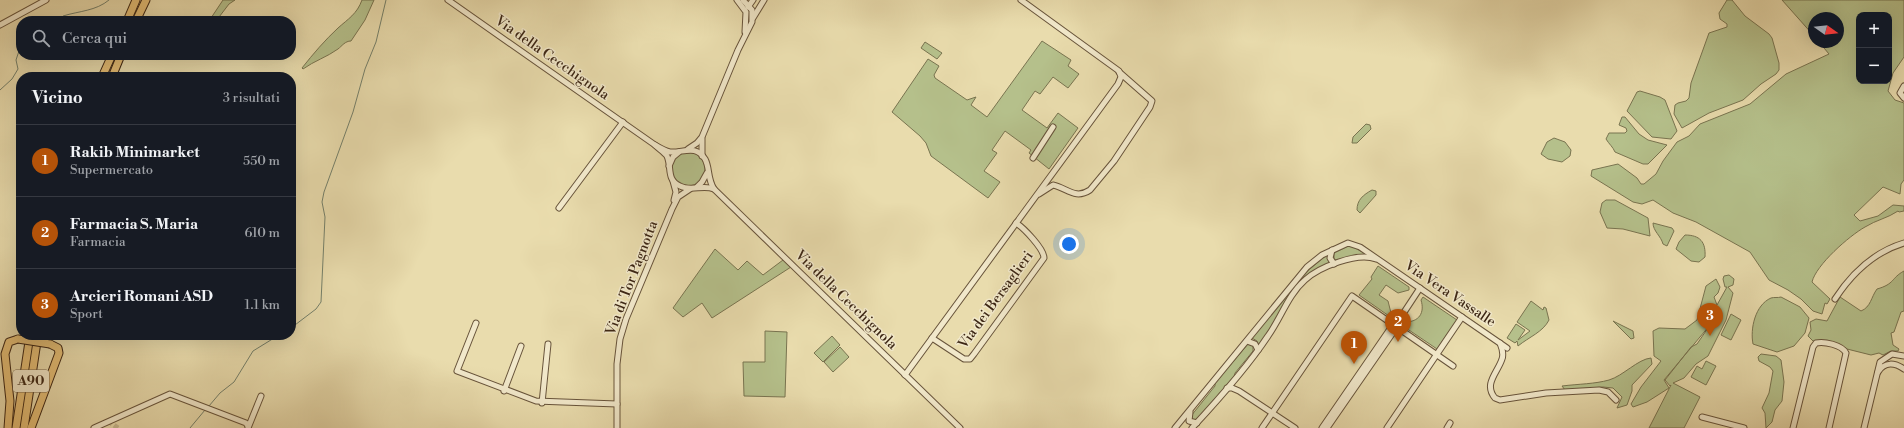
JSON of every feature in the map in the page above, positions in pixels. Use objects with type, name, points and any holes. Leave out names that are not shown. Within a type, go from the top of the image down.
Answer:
[{"type":"highway","points":[[129,16],[136,0]]},
{"type":"highway","points":[[138,16],[146,0]]},
{"type":"highway","points":[[104,72],[110,60]]},
{"type":"highway","points":[[114,72],[119,60]]},
{"type":"highway","points":[[8,428],[10,401],[5,350],[8,342],[16,340]]},
{"type":"highway","points":[[24,340],[50,344],[58,348],[59,353],[31,428]]},
{"type":"highway","name":"A90","points":[[16,428],[29,340]]},
{"type":"highway","name":"A90","points":[[24,428],[37,340]]},
{"type":"street","points":[[17,16],[46,0]]},
{"type":"street","name":"Via della Cecchignola","points":[[448,0],[655,145],[665,154],[673,181]]},
{"type":"street","points":[[737,0],[746,12],[753,18]]},
{"type":"street","points":[[746,2],[753,0]]},
{"type":"street","name":"Via dei Bersaglieri","points":[[1021,0],[1119,71],[1152,101],[1140,123],[1114,161],[1090,190],[1085,193],[1072,194],[1053,185],[1037,195]]},
{"type":"street","points":[[687,150],[697,143],[702,137],[743,38],[763,1]]},
{"type":"street","points":[[743,38],[747,22],[746,2]]},
{"type":"street","points":[[746,2],[753,11],[753,18]]},
{"type":"street","points":[[0,25],[16,16]]},
{"type":"street","name":"Via dei Bersaglieri","points":[[905,375],[1118,84],[1121,77],[1119,71]]},
{"type":"street","points":[[1904,86],[1900,90],[1901,95],[1904,98]]},
{"type":"street","points":[[559,208],[623,122]]},
{"type":"street","points":[[1033,158],[1053,127]]},
{"type":"street","points":[[702,137],[702,156]]},
{"type":"street","name":"Via della Cecchignola","points":[[655,145],[668,151],[694,150],[702,156],[707,163],[708,172],[714,189],[960,428]]},
{"type":"street","points":[[669,167],[673,157],[680,151]]},
{"type":"street","points":[[697,186],[704,180],[708,172]]},
{"type":"street","points":[[673,181],[680,186],[691,188],[697,186],[708,186],[714,189]]},
{"type":"street","name":"Via di Tor Pagnotta","points":[[672,209],[676,194],[673,181]]},
{"type":"street","name":"Via di Tor Pagnotta","points":[[616,428],[617,364],[623,328],[672,209],[680,195],[691,188]]},
{"type":"street","name":"Via dei Bersaglieri","points":[[932,338],[964,359],[970,359],[1002,316],[1044,258],[1042,250],[1027,234],[1024,228],[1016,223]]},
{"type":"street","name":"Via Vera Vassalle","points":[[1332,250],[1352,243],[1507,348]]},
{"type":"street","points":[[1835,299],[1851,277],[1865,264],[1882,252],[1904,243]]},
{"type":"street","points":[[1332,250],[1330,260],[1334,264]]},
{"type":"street","points":[[1175,428],[1307,267],[1319,257],[1332,250]]},
{"type":"street","points":[[1192,428],[1236,378],[1258,350],[1300,286],[1316,272],[1334,264],[1367,257],[1378,260]]},
{"type":"street","points":[[1322,428],[1368,364],[1392,334],[1395,326],[1420,288]]},
{"type":"street","points":[[1262,428],[1352,296],[1453,366]]},
{"type":"street","points":[[1386,428],[1462,317]]},
{"type":"street","points":[[476,324],[456,371],[504,391],[542,403],[617,404]]},
{"type":"street","points":[[1247,341],[1256,344],[1258,350]]},
{"type":"street","points":[[1793,428],[1814,346],[1820,342],[1841,348],[1846,353],[1829,428]]},
{"type":"street","points":[[1500,343],[1503,358],[1491,379],[1492,392],[1495,398],[1500,400],[1546,393],[1599,390],[1608,392],[1616,400]]},
{"type":"street","points":[[542,403],[548,344]]},
{"type":"street","points":[[504,391],[521,346]]},
{"type":"street","points":[[1864,428],[1879,364],[1884,358],[1893,354],[1904,356]]},
{"type":"street","points":[[1884,358],[1886,364]]},
{"type":"street","points":[[1327,428],[1368,364]]},
{"type":"street","points":[[1878,372],[1886,364],[1894,364],[1904,369]]},
{"type":"street","points":[[1236,378],[1236,386],[1239,391]]},
{"type":"street","points":[[1227,388],[1232,388],[1239,391],[1295,428]]},
{"type":"street","points":[[94,428],[170,394],[246,423],[248,427]]},
{"type":"street","points":[[248,427],[261,396]]},
{"type":"street","points":[[1194,405],[1188,419],[1191,422],[1197,423]]},
{"type":"street","points":[[1702,417],[1744,428]]},
{"type":"street","points":[[1447,428],[1450,423]]},
{"type":"green space","points":[[223,0],[235,0],[229,4],[220,16],[212,16]]},
{"type":"green space","points":[[362,0],[374,0],[365,20],[351,41],[345,43],[334,52],[303,69],[302,68],[324,42],[355,13]]},
{"type":"green space","points":[[1727,0],[1732,0],[1745,16],[1769,34],[1772,38],[1779,63],[1779,70],[1743,100],[1709,113],[1682,128],[1674,114],[1675,105],[1686,101],[1689,98],[1691,83],[1709,33],[1727,27],[1727,24],[1720,19],[1719,13]]},
{"type":"green space","points":[[1782,0],[1904,0],[1904,57],[1892,77],[1892,12],[1856,12],[1856,84],[1890,84],[1888,91],[1895,100],[1904,103],[1904,180],[1901,184],[1900,194],[1883,187],[1854,215],[1860,221],[1878,216],[1893,205],[1904,206],[1904,211],[1898,211],[1858,231],[1826,260],[1815,275],[1812,282],[1830,299],[1827,304],[1825,303],[1822,314],[1813,311],[1801,299],[1769,280],[1750,252],[1696,222],[1673,213],[1653,200],[1642,204],[1633,202],[1591,176],[1592,170],[1618,164],[1637,178],[1641,184],[1644,184],[1656,174],[1663,161],[1677,142],[1689,136],[1700,124],[1750,104],[1786,74],[1829,54],[1824,48],[1844,48],[1844,12],[1808,12],[1808,29]]},
{"type":"green space","points":[[1042,41],[1071,60],[1068,66],[1079,74],[1068,88],[1053,77],[1040,94],[1035,91],[1022,110],[1047,128],[1058,113],[1078,128],[1049,169],[1029,153],[1031,150],[1005,131],[992,150],[997,153],[984,171],[1000,182],[988,198],[931,156],[926,143],[920,136],[892,112],[928,59],[939,66],[934,75],[935,78],[967,100],[976,97],[971,105],[987,117]]},
{"type":"green space","points":[[925,42],[942,53],[937,59],[921,48]]},
{"type":"green space","points":[[1640,91],[1665,100],[1677,131],[1671,139],[1652,137],[1627,111],[1637,92]]},
{"type":"green space","points":[[1622,117],[1625,117],[1639,134],[1648,140],[1667,145],[1648,164],[1643,164],[1615,152],[1606,139],[1609,133],[1625,133],[1627,131],[1626,128],[1619,125]]},
{"type":"green space","points":[[1366,124],[1370,125],[1371,129],[1357,143],[1352,143],[1353,137]]},
{"type":"green space","points":[[1554,138],[1565,142],[1571,150],[1570,156],[1562,162],[1548,159],[1541,154],[1547,142]]},
{"type":"green space","points":[[688,152],[700,157],[705,169],[700,181],[688,186],[676,181],[671,169],[676,157]]},
{"type":"green space","points":[[1372,190],[1376,191],[1376,195],[1360,213],[1357,210],[1359,201],[1363,196]]},
{"type":"green space","points":[[1606,200],[1615,200],[1648,218],[1650,236],[1623,229],[1607,228],[1600,212],[1602,203]]},
{"type":"green space","points":[[1653,223],[1672,228],[1674,231],[1667,246],[1663,244],[1661,238],[1654,229]]},
{"type":"green space","points":[[1685,235],[1695,236],[1703,243],[1705,257],[1699,262],[1691,261],[1676,249],[1679,242]]},
{"type":"green space","points":[[1350,245],[1366,254],[1338,261],[1334,259],[1334,253]]},
{"type":"green space","points":[[715,249],[738,270],[747,261],[763,275],[783,260],[791,267],[712,318],[702,303],[683,317],[673,308]]},
{"type":"green space","points":[[1328,254],[1330,263],[1310,274],[1259,346],[1257,341],[1252,338],[1305,273]]},
{"type":"green space","points":[[1378,266],[1409,287],[1409,290],[1398,293],[1386,285],[1379,295],[1388,301],[1391,313],[1389,316],[1359,295],[1372,279],[1371,277]]},
{"type":"green space","points":[[1904,271],[1904,311],[1901,312],[1894,332],[1891,333],[1893,345],[1899,349],[1898,351],[1891,351],[1883,355],[1879,353],[1871,355],[1847,349],[1833,342],[1813,341],[1808,336],[1811,330],[1810,322],[1816,319],[1827,321],[1840,297],[1861,311],[1867,307],[1877,289],[1890,283]]},
{"type":"green space","points":[[1729,275],[1734,279],[1733,285],[1728,287],[1733,293],[1726,320],[1708,356],[1696,364],[1684,378],[1673,383],[1700,397],[1684,428],[1649,428],[1671,385],[1670,386],[1665,380],[1681,359],[1664,380],[1669,388],[1647,402],[1633,407],[1631,404],[1641,387],[1661,361],[1654,356],[1653,331],[1659,328],[1685,329],[1697,320],[1706,286],[1716,279],[1720,287],[1718,293],[1714,297],[1717,305],[1727,287],[1725,287],[1723,279],[1724,276]],"holes":[[[1710,325],[1697,344],[1692,346]]]},
{"type":"green space","points":[[1423,297],[1457,320],[1437,349],[1403,326],[1405,322],[1410,322],[1420,316],[1422,309],[1421,300]]},
{"type":"green space","points":[[1781,297],[1800,307],[1809,318],[1805,333],[1794,346],[1777,352],[1753,344],[1752,331],[1757,312],[1761,306],[1771,298]]},
{"type":"green space","points":[[1531,301],[1543,310],[1544,307],[1546,308],[1549,320],[1543,328],[1518,346],[1517,341],[1515,343],[1507,338],[1516,324],[1525,330],[1518,340],[1530,331],[1517,322]]},
{"type":"green space","points":[[1731,314],[1741,320],[1731,340],[1721,335]]},
{"type":"green space","points":[[1613,321],[1633,331],[1634,338],[1631,339]]},
{"type":"green space","points":[[765,331],[787,332],[785,397],[744,396],[743,362],[765,362]]},
{"type":"green space","points":[[832,336],[840,345],[823,362],[814,353]]},
{"type":"green space","points":[[1248,344],[1253,346],[1253,351],[1235,373],[1234,377],[1196,420],[1191,421],[1191,416],[1215,386],[1215,383]]},
{"type":"green space","points":[[840,347],[849,357],[833,372],[824,362]]},
{"type":"green space","points":[[1761,354],[1776,356],[1781,360],[1784,382],[1782,401],[1775,410],[1772,422],[1766,428],[1765,413],[1762,408],[1769,393],[1773,371],[1770,367],[1759,361],[1758,357]]},
{"type":"green space","points":[[1651,358],[1652,364],[1632,385],[1632,391],[1627,405],[1617,408],[1622,397],[1613,388],[1603,387],[1565,390],[1562,386],[1609,380],[1620,375],[1641,361]]},
{"type":"green space","points":[[1706,361],[1716,366],[1706,385],[1691,377],[1697,366],[1702,369]]},
{"type":"waterway","points":[[63,16],[93,9],[109,0]]},
{"type":"waterway","points":[[296,324],[316,309],[321,302],[325,217],[322,202],[324,192],[353,112],[365,69],[376,42],[386,0]]},
{"type":"waterway","points":[[16,60],[18,69],[16,72]]},
{"type":"waterway","points":[[0,90],[12,79],[16,72]]},
{"type":"waterway","points":[[209,406],[220,393],[234,382],[253,351],[271,340]]},
{"type":"waterway","points":[[190,428],[205,410]]},
{"type":"tunnel","points":[[108,421],[118,428]]},
{"type":"place","name":"Arcieri Romani ASD","points":[[1710,336]]},
{"type":"place","name":"Farmacia S. Maria","points":[[1398,342]]},
{"type":"place","name":"Rakib Minimarket","points":[[1354,364]]}]
